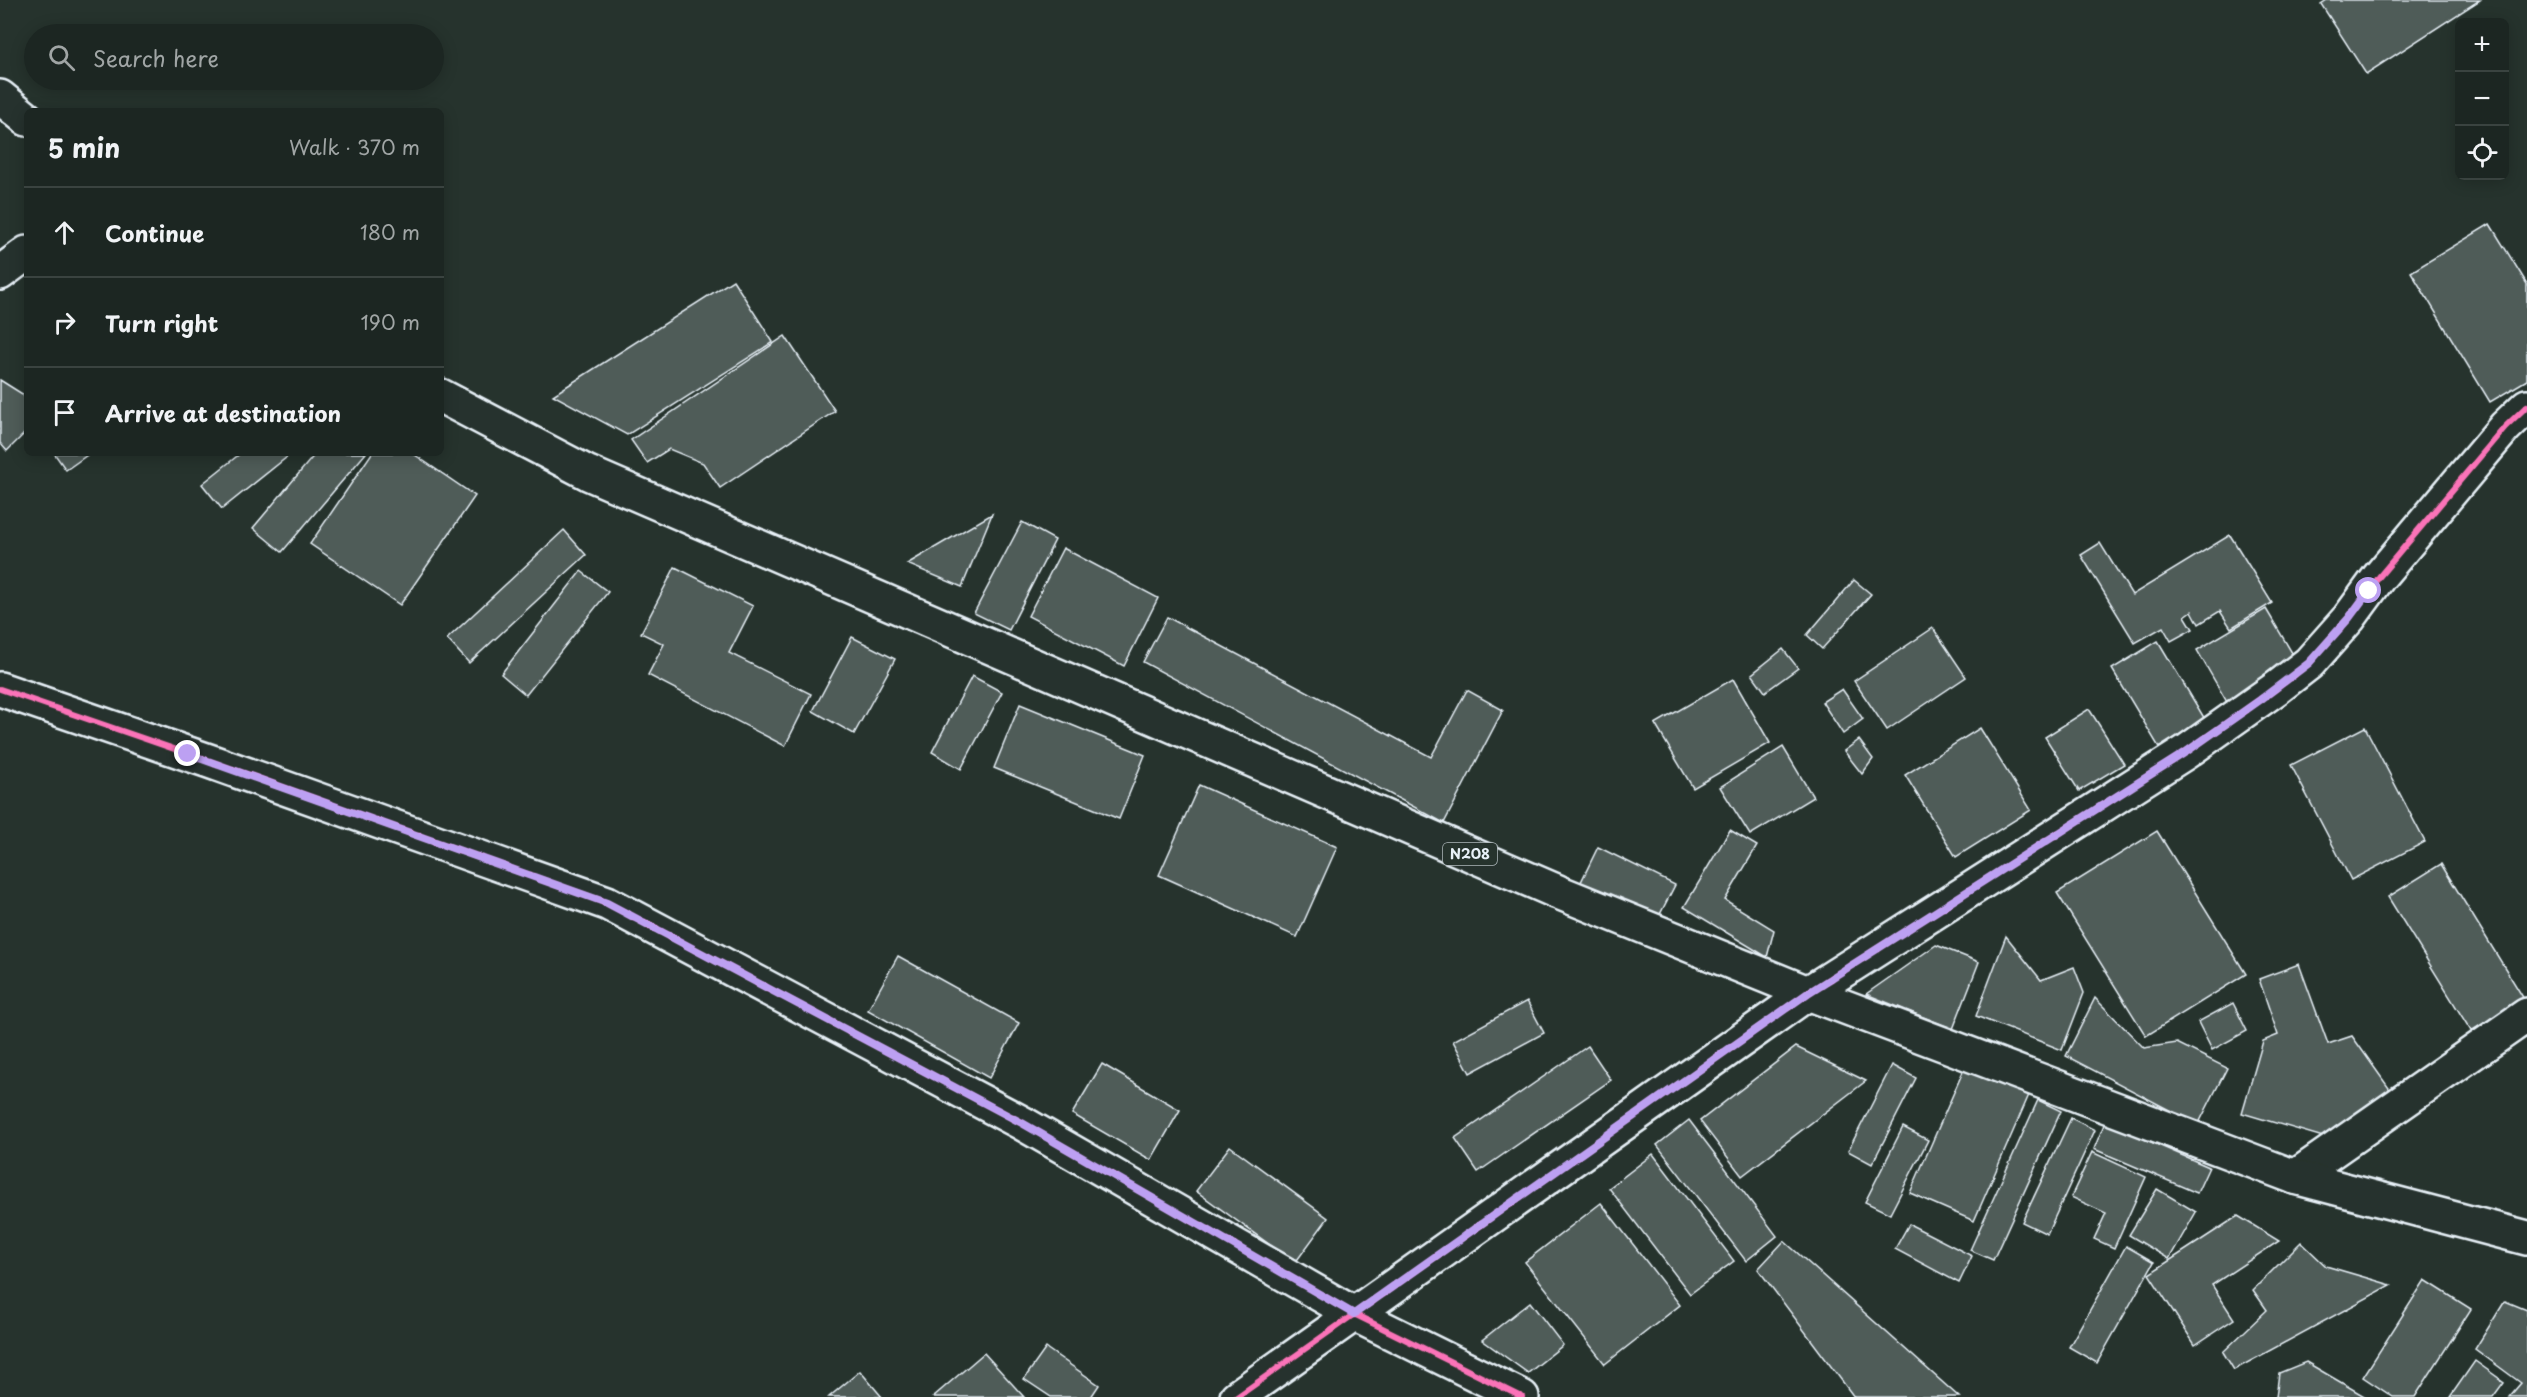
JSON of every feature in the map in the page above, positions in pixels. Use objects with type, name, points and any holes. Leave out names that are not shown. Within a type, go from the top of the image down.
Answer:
[{"type":"main road","points":[[0,97],[24,117]]},
{"type":"main road","points":[[0,273],[24,255]]},
{"type":"main road","name":"N208","points":[[444,398],[588,473],[1558,892],[1808,993],[2295,1177],[2527,1238]]},
{"type":"main road","points":[[1237,1397],[1808,993],[2186,752],[2278,687],[2309,663],[2349,618],[2379,577],[2505,426],[2527,406]]},
{"type":"main road","points":[[0,689],[607,903],[1022,1123],[1354,1314],[1522,1397]]},
{"type":"main road","points":[[2295,1177],[2527,1015]]},
{"type":"building","points":[[2327,0],[2480,0],[2366,74],[2321,4]]},
{"type":"building","points":[[2490,224],[2527,284],[2527,380],[2490,402],[2411,272]]},
{"type":"building","points":[[733,280],[773,342],[627,435],[553,395]]},
{"type":"building","points":[[785,336],[835,411],[720,488],[703,463],[669,449],[647,463],[631,440]]},
{"type":"building","points":[[0,380],[24,395],[24,434],[7,451],[0,443]]},
{"type":"building","points":[[56,456],[86,456],[66,470]]},
{"type":"building","points":[[237,456],[288,456],[222,509],[202,484]]},
{"type":"building","points":[[313,456],[363,456],[282,552],[253,528]]},
{"type":"building","points":[[370,456],[416,456],[475,496],[400,605],[310,544]]},
{"type":"building","points":[[992,514],[962,587],[907,564]]},
{"type":"building","points":[[1022,522],[1055,540],[1009,630],[974,613]]},
{"type":"building","points":[[564,530],[586,555],[469,663],[447,639]]},
{"type":"building","points":[[2230,535],[2272,603],[2231,628],[2220,611],[2199,624],[2192,611],[2185,616],[2193,629],[2171,641],[2163,627],[2135,643],[2081,555],[2100,543],[2132,595]]},
{"type":"building","points":[[1063,548],[1158,598],[1124,666],[1028,616]]},
{"type":"building","points":[[675,567],[753,606],[729,653],[811,694],[785,746],[648,675],[664,644],[641,633]]},
{"type":"building","points":[[581,571],[608,592],[526,695],[501,674]]},
{"type":"building","points":[[1854,580],[1871,594],[1822,649],[1807,635]]},
{"type":"building","points":[[2266,609],[2301,668],[2231,709],[2197,650]]},
{"type":"building","points":[[1167,617],[1431,757],[1467,690],[1503,710],[1444,823],[1143,662]]},
{"type":"building","points":[[1933,628],[1966,677],[1887,730],[1854,681]]},
{"type":"building","points":[[852,637],[895,659],[854,734],[813,711]]},
{"type":"building","points":[[2158,641],[2209,726],[2163,754],[2112,669]]},
{"type":"building","points":[[1783,649],[1798,668],[1765,692],[1752,674]]},
{"type":"building","points":[[972,676],[1002,692],[961,769],[932,752]]},
{"type":"building","points":[[1733,679],[1770,743],[1693,788],[1655,724]]},
{"type":"building","points":[[1842,689],[1863,719],[1843,734],[1822,702]]},
{"type":"building","points":[[1020,704],[1145,755],[1119,819],[994,768]]},
{"type":"building","points":[[2089,709],[2124,764],[2079,791],[2045,737]]},
{"type":"building","points":[[2365,727],[2425,842],[2351,880],[2291,765]]},
{"type":"building","points":[[1980,728],[2031,810],[1956,857],[1905,775]]},
{"type":"building","points":[[1859,740],[1873,759],[1862,774],[1844,751]]},
{"type":"building","points":[[1783,747],[1813,797],[1750,835],[1720,787]]},
{"type":"building","points":[[1199,785],[1337,847],[1297,937],[1159,875]]},
{"type":"building","points":[[1730,830],[1757,846],[1725,900],[1774,930],[1767,957],[1684,907]]},
{"type":"building","points":[[2157,831],[2246,974],[2146,1036],[2057,893]]},
{"type":"building","points":[[1598,847],[1675,885],[1656,922],[1580,884]]},
{"type":"building","points":[[2441,864],[2524,999],[2471,1031],[2388,897]]},
{"type":"building","points":[[2006,936],[2041,980],[2074,967],[2084,993],[2062,1050],[1976,1016]]},
{"type":"building","points":[[1936,945],[1979,962],[1953,1029],[1866,994]]},
{"type":"building","points":[[898,956],[1019,1023],[989,1078],[868,1010]]},
{"type":"building","points":[[2299,964],[2328,1044],[2352,1036],[2391,1091],[2323,1137],[2242,1113],[2263,1041],[2278,1035],[2259,979]]},
{"type":"building","points":[[2095,998],[2144,1048],[2177,1043],[2227,1068],[2198,1125],[2066,1056]]},
{"type":"building","points":[[1527,1001],[1544,1033],[1470,1073],[1453,1041]]},
{"type":"building","points":[[2233,1003],[2247,1031],[2212,1050],[2198,1022]]},
{"type":"building","points":[[1588,1046],[1611,1080],[1478,1172],[1455,1138]]},
{"type":"building","points":[[1796,1047],[1866,1081],[1742,1176],[1700,1121]]},
{"type":"building","points":[[1968,1060],[2032,1088],[1974,1221],[1910,1193]]},
{"type":"building","points":[[1102,1064],[1180,1110],[1151,1160],[1072,1114]]},
{"type":"building","points":[[1892,1065],[1916,1078],[1872,1164],[1848,1151]]},
{"type":"building","points":[[2038,1100],[2061,1111],[1993,1260],[1970,1250]]},
{"type":"building","points":[[2071,1118],[2095,1130],[2047,1234],[2022,1222]]},
{"type":"building","points":[[1689,1120],[1777,1236],[1746,1261],[1657,1145]]},
{"type":"building","points":[[2105,1122],[2209,1167],[2197,1193],[2094,1149]]},
{"type":"building","points":[[1903,1127],[1928,1140],[1890,1214],[1865,1202]]},
{"type":"building","points":[[1230,1146],[1328,1218],[1295,1263],[1196,1191]]},
{"type":"building","points":[[2092,1152],[2146,1177],[2114,1248],[2094,1239],[2106,1213],[2071,1197]]},
{"type":"building","points":[[1653,1154],[1734,1261],[1690,1294],[1609,1188]]},
{"type":"building","points":[[2157,1189],[2196,1212],[2169,1259],[2129,1235]]},
{"type":"building","points":[[1601,1203],[1680,1305],[1605,1364],[1525,1262]]},
{"type":"building","points":[[2238,1216],[2279,1241],[2212,1285],[2234,1319],[2195,1345],[2149,1274]]},
{"type":"building","points":[[1909,1224],[1972,1256],[1959,1283],[1895,1249]]},
{"type":"building","points":[[1784,1241],[1959,1397],[1854,1397],[1758,1269]]},
{"type":"building","points":[[2301,1242],[2326,1266],[2391,1285],[2234,1370],[2223,1352],[2267,1310],[2253,1290]]},
{"type":"building","points":[[2126,1246],[2154,1262],[2097,1363],[2069,1347]]},
{"type":"building","points":[[2425,1280],[2471,1309],[2415,1397],[2393,1397],[2363,1377]]},
{"type":"building","points":[[2505,1301],[2527,1310],[2527,1397],[2509,1397],[2521,1383],[2475,1349]]},
{"type":"building","points":[[1530,1302],[1563,1345],[1528,1373],[1482,1340]]},
{"type":"building","points":[[1046,1348],[1099,1385],[1091,1397],[1051,1397],[1024,1379]]},
{"type":"building","points":[[984,1353],[1024,1397],[933,1397]]},
{"type":"building","points":[[2475,1361],[2504,1382],[2493,1397],[2450,1397]]},
{"type":"building","points":[[2306,1362],[2366,1397],[2276,1397],[2279,1373]]},
{"type":"building","points":[[860,1371],[882,1397],[829,1397]]},
{"type":"cycle path","points":[[1237,1397],[1808,993],[2186,752],[2278,687],[2309,663],[2349,618],[2379,577],[2505,427],[2527,406]]},
{"type":"cycle path","points":[[0,689],[607,903],[1022,1123],[1354,1314],[1522,1397]]},
{"type":"route","points":[[188,754],[607,903],[1022,1123],[1354,1314],[1808,993],[2186,752],[2260,700],[2309,663],[2349,618],[2369,591]]}]
